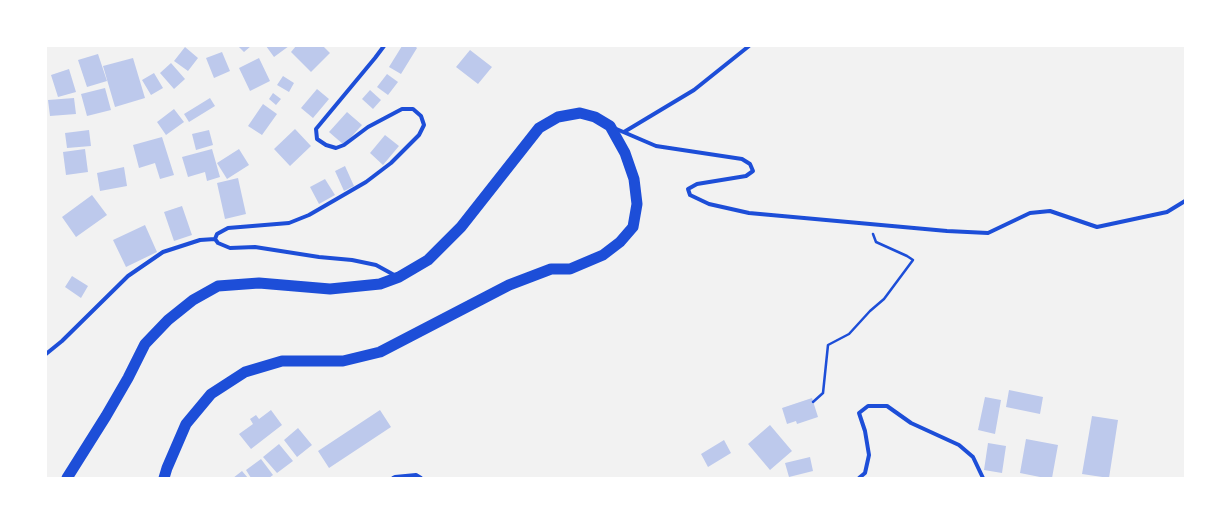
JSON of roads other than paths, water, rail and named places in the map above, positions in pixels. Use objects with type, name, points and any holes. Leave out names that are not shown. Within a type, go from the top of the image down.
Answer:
[{"type":"highway","points":[[67,478],[106,416],[128,378],[145,344],[168,320],[193,300],[218,286],[259,283],[330,289],[380,284],[399,277],[428,260],[461,227],[539,128],[558,117],[580,113],[595,117],[610,126],[625,153],[634,179],[637,204],[633,227],[620,242],[603,255],[570,269],[551,269],[509,285],[380,352],[343,361],[282,361],[245,372],[211,394],[186,424],[164,478]]},
{"type":"street","points":[[215,239],[217,234],[228,228],[289,223],[309,215],[366,182],[391,163],[419,135],[424,125],[421,116],[413,109],[402,109],[368,127],[344,145],[336,148],[326,145],[317,139],[316,128],[384,46]]},
{"type":"street","points":[[624,132],[694,90],[749,46]]},
{"type":"street","points":[[610,126],[656,146],[742,159],[750,164],[753,172],[746,176],[697,184],[688,189],[690,195],[709,204],[749,213],[947,231],[988,232],[1030,214],[1050,211],[1097,227],[1167,212],[1185,201]]},
{"type":"street","points":[[215,239],[218,243],[230,248],[255,247],[319,257],[352,260],[376,265],[399,277]]},
{"type":"street","points":[[46,354],[62,341],[128,276],[163,252],[200,240],[215,239]]},
{"type":"street","points":[[859,478],[865,473],[869,455],[865,430],[859,413],[868,406],[887,406],[911,423],[959,445],[973,457],[983,478]]},
{"type":"street","points":[[393,478],[416,475],[421,478]]}]
